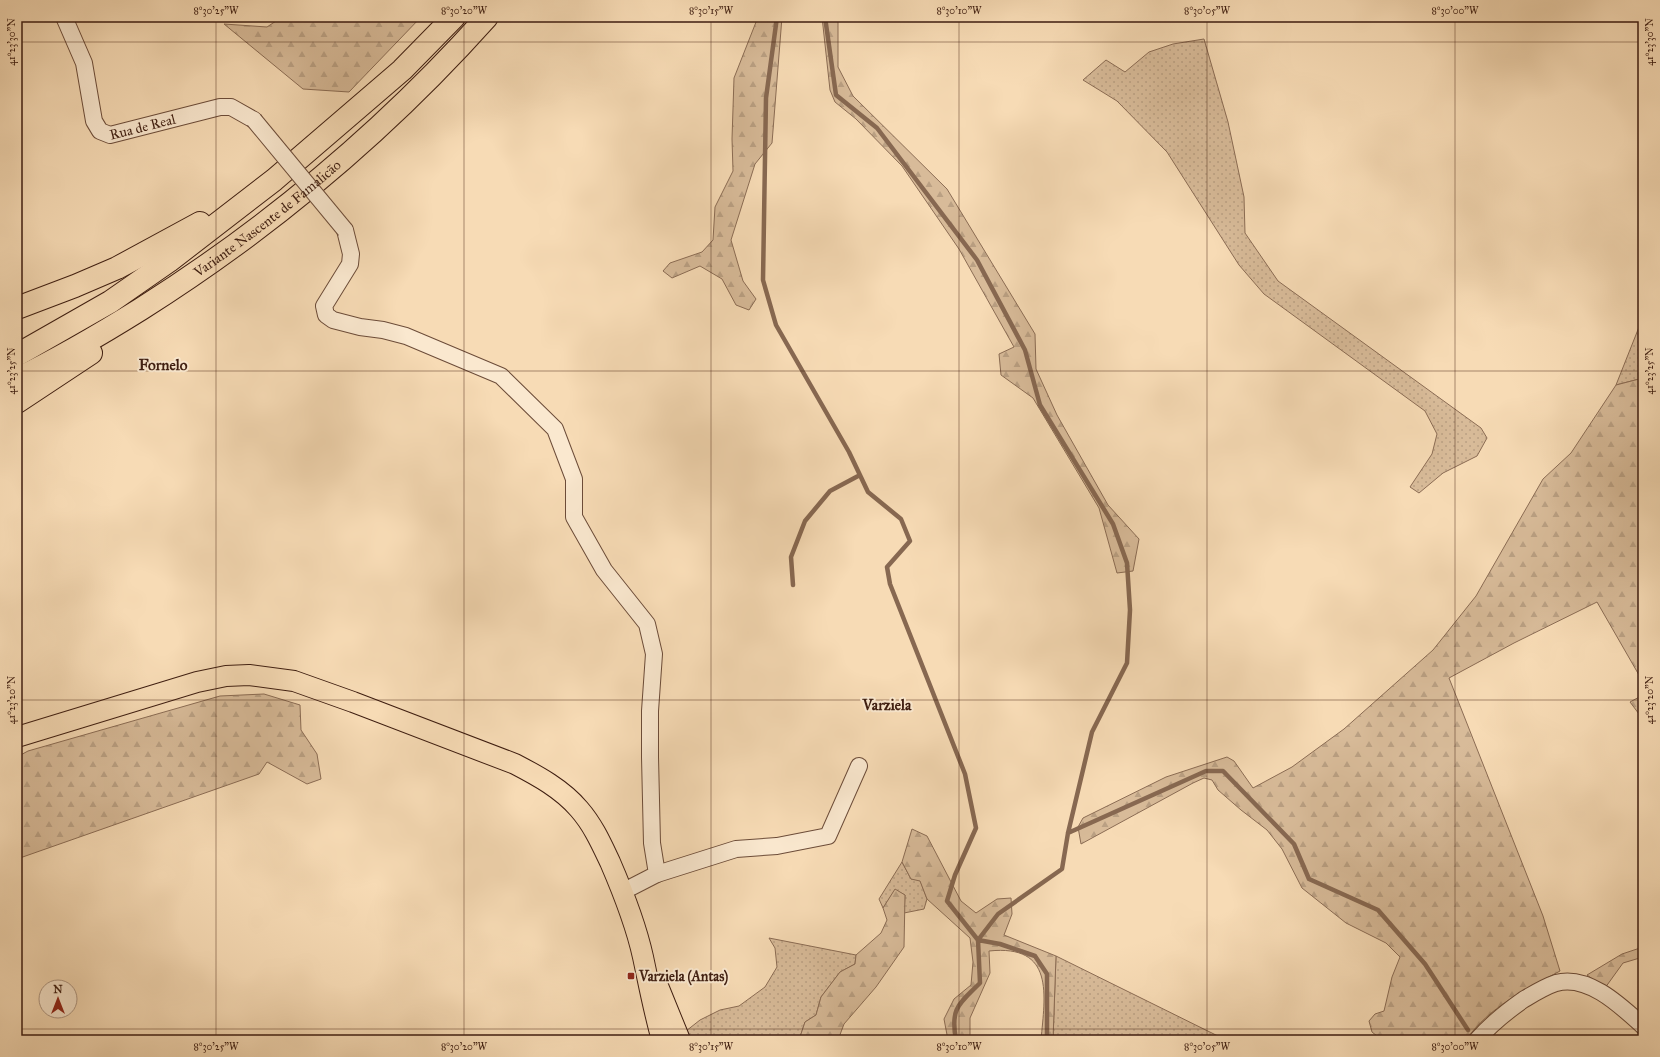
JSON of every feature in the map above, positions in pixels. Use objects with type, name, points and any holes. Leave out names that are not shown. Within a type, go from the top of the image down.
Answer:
[{"type":"highway","name":"Variante Nascente de Famalicão","points":[[17,355],[110,302],[169,261],[274,180],[402,70],[454,17]]},
{"type":"highway","name":"Variante Nascente de Famalicão","points":[[17,379],[97,336],[184,281],[266,222],[309,188],[364,140],[417,90],[487,17]]},
{"type":"highway","points":[[17,308],[76,286],[117,268],[160,246],[274,180]]},
{"type":"highway","points":[[17,402],[120,334],[184,281]]},
{"type":"main road","points":[[17,737],[197,682],[226,676],[249,675],[294,681],[500,758],[536,775],[568,798],[588,820],[605,852],[622,892],[643,956],[659,989],[680,1040]]},
{"type":"main road","points":[[643,956],[649,994],[662,1040]]},
{"type":"street","name":"Rua de Real","points":[[64,17],[84,63],[94,121],[100,131],[110,135],[220,107],[231,107],[254,120],[345,230],[351,254],[350,264],[324,306],[326,315],[333,320],[346,324],[383,330],[406,336],[501,376],[555,429],[574,479],[574,517],[604,570],[647,624],[654,654],[650,711],[650,757],[652,843],[657,874]]},
{"type":"street","points":[[622,892],[657,874],[736,849],[777,846],[828,836],[859,766]]},
{"type":"street","points":[[1477,1040],[1500,1016],[1543,989],[1565,982],[1583,984],[1604,994],[1641,1022]]},
{"type":"green space","points":[[282,17],[421,17],[349,92],[303,89],[224,24],[267,27]]},
{"type":"green space","points":[[758,17],[782,17],[772,143],[755,164],[731,240],[743,281],[756,299],[749,310],[736,305],[722,279],[700,266],[672,278],[663,271],[670,263],[702,252],[713,240],[715,207],[733,171],[732,139],[734,78]]},
{"type":"green space","points":[[822,17],[838,17],[838,67],[853,96],[947,189],[1035,334],[1036,369],[1057,415],[1108,505],[1139,539],[1133,571],[1117,573],[1099,508],[1033,398],[1001,375],[999,354],[1014,347],[959,249],[902,166],[856,119],[835,102],[830,90]]},
{"type":"green space","points":[[1204,39],[1228,122],[1244,197],[1245,233],[1278,281],[1481,428],[1487,438],[1477,456],[1443,473],[1419,493],[1410,487],[1432,454],[1437,434],[1425,411],[1264,294],[1239,265],[1167,152],[1117,101],[1083,80],[1106,60],[1125,72],[1149,52],[1173,44]]},
{"type":"green space","points":[[1643,317],[1643,378],[1616,385]]},
{"type":"green space","points":[[1643,378],[1643,682],[1597,602],[1514,643],[1449,678],[1543,916],[1560,971],[1508,1000],[1485,1018],[1466,1040],[1382,1040],[1372,1032],[1369,1021],[1375,1014],[1384,1011],[1392,977],[1400,957],[1386,943],[1346,923],[1302,888],[1282,849],[1267,830],[1218,790],[1212,780],[1204,778],[1193,783],[1081,844],[1078,827],[1083,818],[1166,777],[1227,757],[1234,761],[1253,788],[1292,767],[1344,729],[1433,650],[1476,596],[1543,479],[1571,453],[1616,385]]},
{"type":"green space","points":[[264,694],[300,705],[301,730],[317,754],[321,779],[307,784],[267,762],[259,774],[17,859],[17,757],[28,751],[220,696]]},
{"type":"green space","points":[[1643,695],[1643,715],[1639,714],[1630,702]]},
{"type":"green space","points":[[912,829],[927,836],[961,901],[976,913],[997,899],[1011,898],[1012,914],[1004,935],[1056,956],[1053,1040],[1041,1040],[1044,990],[1041,976],[1036,964],[1026,956],[1010,951],[989,951],[990,973],[970,1018],[970,1040],[948,1040],[944,1019],[954,999],[971,985],[973,962],[970,938],[927,899],[920,881],[911,879],[902,862]]},
{"type":"green space","points":[[902,862],[911,879],[920,880],[927,899],[924,909],[904,913],[905,895],[895,890],[883,908],[879,899]]},
{"type":"green space","points":[[895,889],[905,895],[904,947],[876,987],[844,1024],[838,1040],[799,1040],[805,1022],[816,1015],[821,997],[840,972],[855,964],[856,955],[881,933],[887,920],[883,908]]},
{"type":"green space","points":[[769,938],[856,955],[855,964],[840,972],[821,997],[816,1015],[805,1022],[799,1040],[689,1040],[686,1031],[700,1020],[720,1010],[739,1006],[765,987],[777,967],[775,948]]},
{"type":"green space","points":[[1643,947],[1643,957],[1623,963],[1605,988],[1587,975],[1622,954]]},
{"type":"green space","points":[[1056,956],[1226,1040],[1053,1040]]},
{"type":"waterway","points":[[777,17],[766,98],[763,280],[776,325],[849,452],[868,492],[901,519],[910,541],[887,567],[890,584],[965,774],[976,828],[955,875],[947,901],[978,940],[980,983],[967,996],[955,1013],[954,1029],[956,1040]]},
{"type":"waterway","points":[[825,17],[836,95],[877,128],[977,260],[1025,350],[1040,405],[1113,524],[1127,563],[1130,610],[1127,663],[1092,732],[1068,833],[1062,869],[998,914],[978,940],[1000,944],[1035,956],[1047,974],[1047,1040]]},
{"type":"waterway","points":[[793,585],[791,557],[805,521],[830,491],[860,475]]},
{"type":"waterway","points":[[1068,833],[1206,771],[1223,771],[1294,844],[1309,879],[1378,910],[1425,964],[1468,1030]]},
{"type":"place","name":"Varziela (Antas)","points":[[631,976]]},
{"type":"district","name":"Fornelo","points":[[163,365]]},
{"type":"district","name":"Varziela","points":[[887,705]]}]
